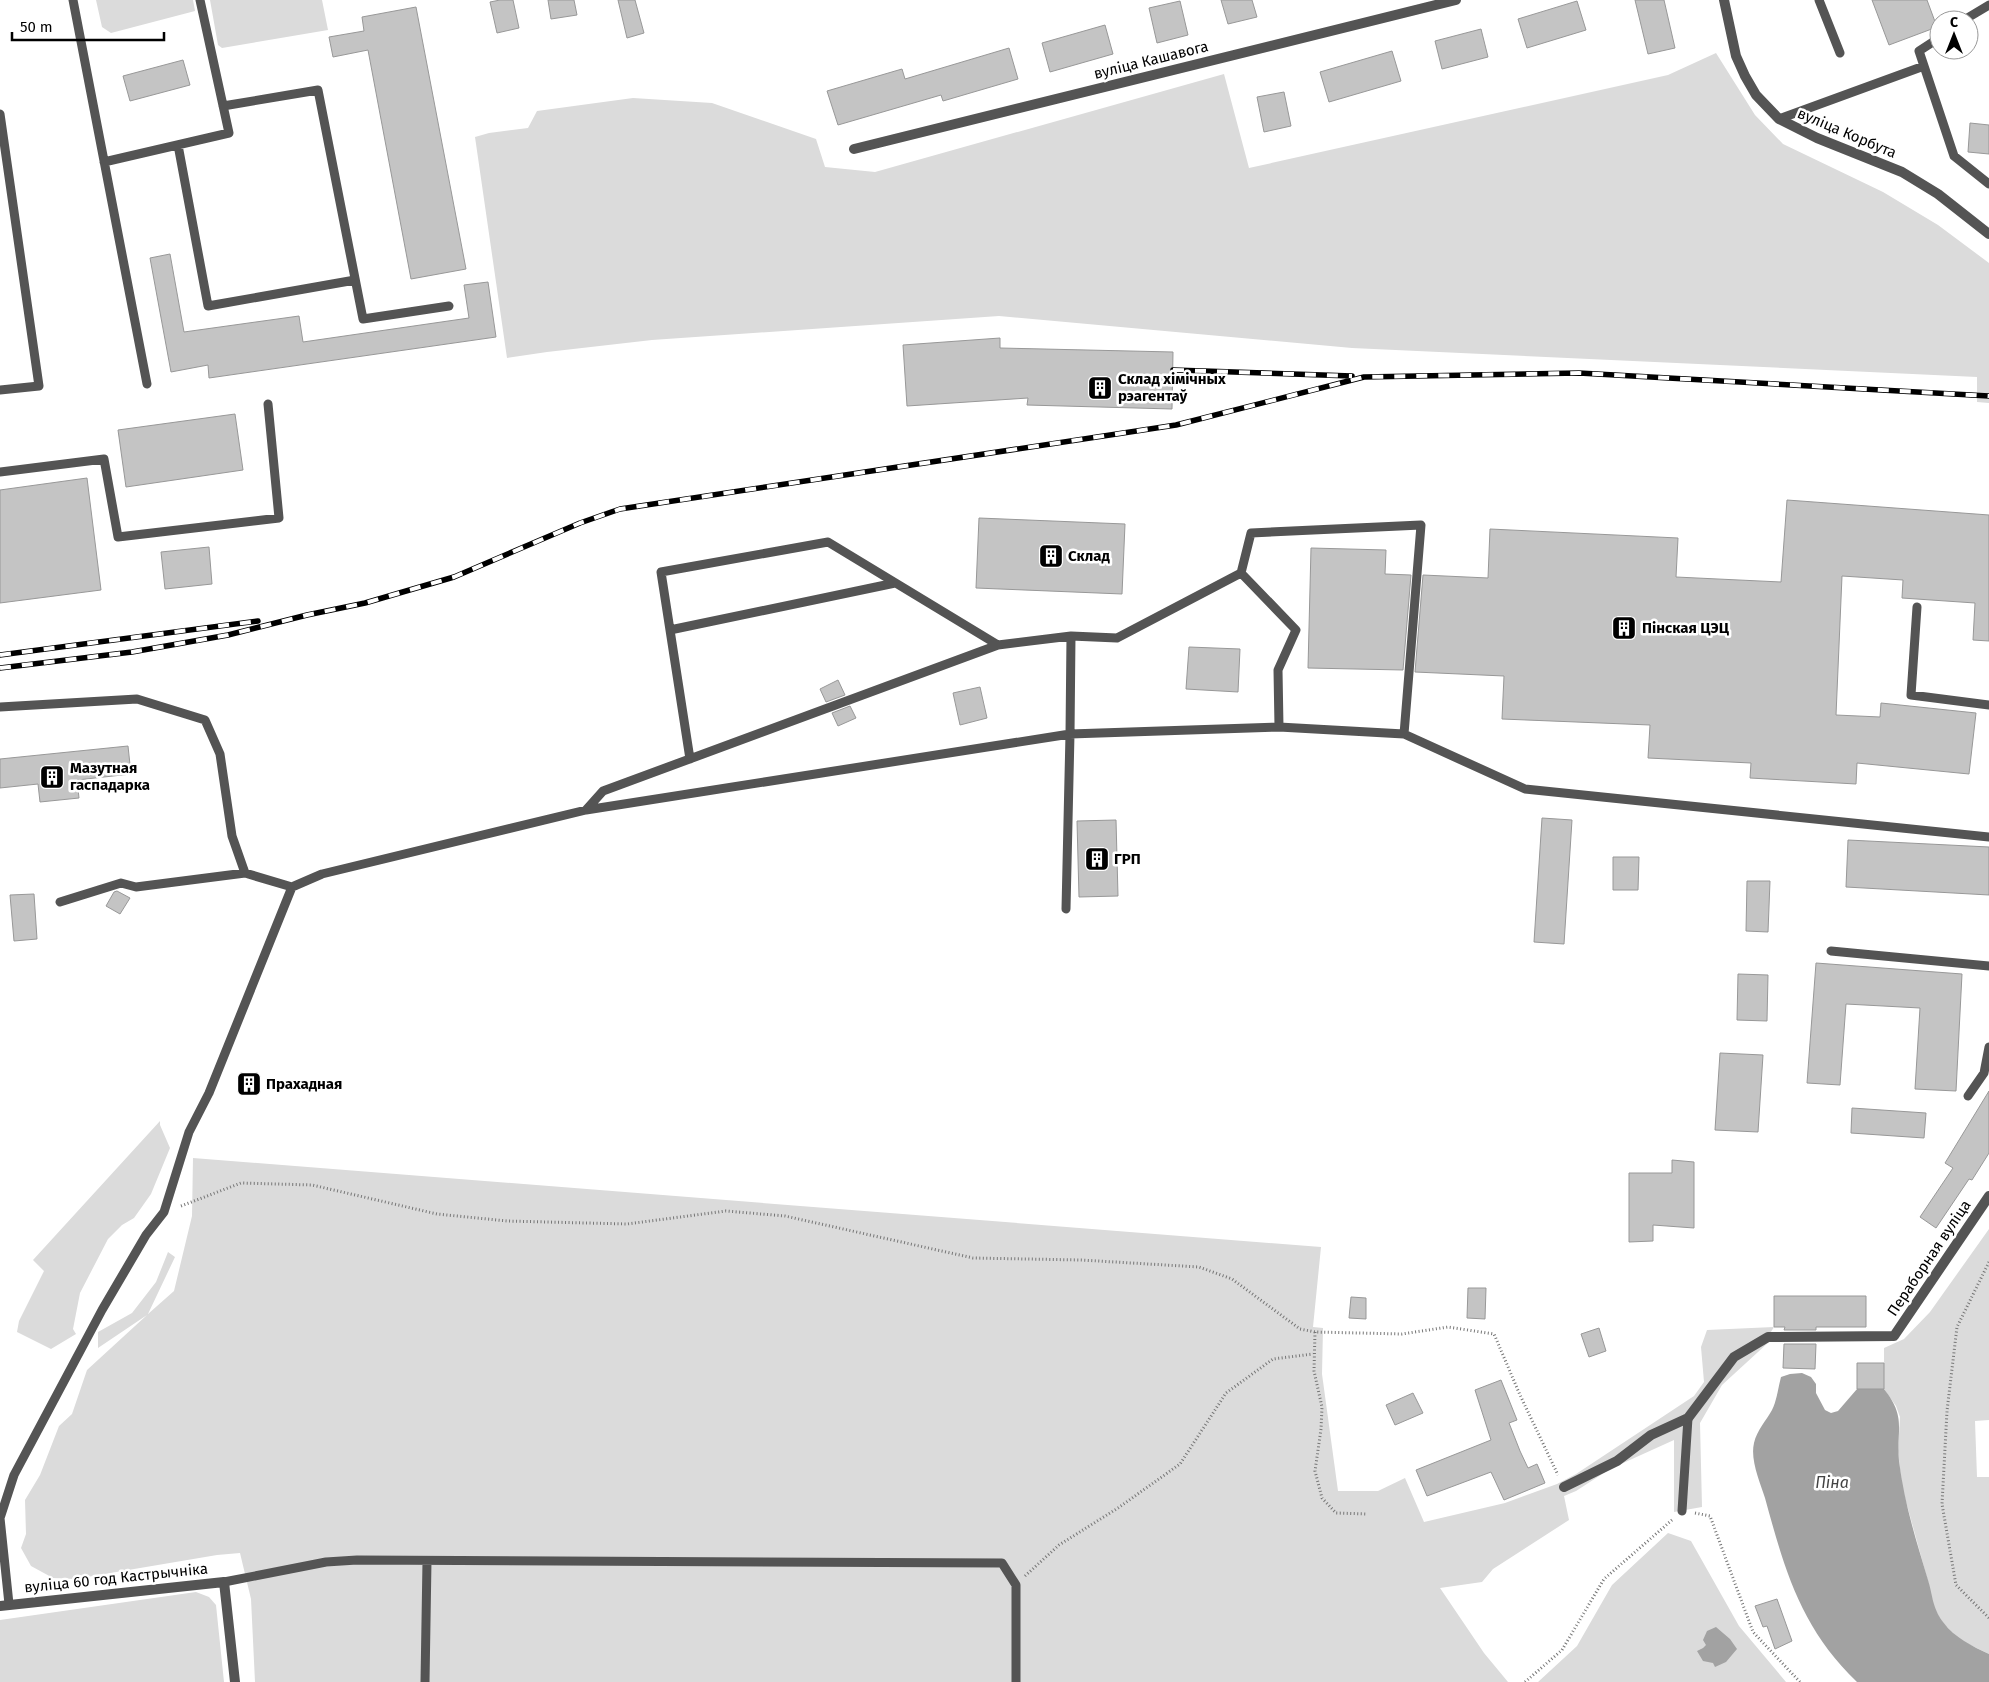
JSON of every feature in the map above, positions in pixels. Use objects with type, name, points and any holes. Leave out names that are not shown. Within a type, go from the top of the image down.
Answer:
[{"type":"street","name":"вуліца Кашавога","points":[[854,149],[1456,0]]},
{"type":"street","name":"вуліца Корбута","points":[[1724,0],[1736,56],[1745,76],[1756,95],[1779,119],[1817,138],[1902,172],[1938,194],[1989,234]]},
{"type":"street","name":"Пераборная вуліца","points":[[1564,1487],[1617,1461],[1652,1435],[1688,1418],[1734,1357],[1768,1337],[1894,1336],[1989,1196]]},
{"type":"street","name":"вуліца 60 год Кастрычніка","points":[[4,1605],[224,1582],[235,1682]]},
{"type":"lane","points":[[73,0],[147,384]]},
{"type":"lane","points":[[104,162],[229,133],[200,0]]},
{"type":"lane","points":[[1819,0],[1840,53]]},
{"type":"lane","points":[[1929,45],[1919,52],[1954,156],[1989,184]]},
{"type":"lane","points":[[1779,119],[1924,66]]},
{"type":"lane","points":[[223,106],[318,90],[363,319],[449,306]]},
{"type":"lane","points":[[0,114],[39,386],[0,390]]},
{"type":"lane","points":[[178,145],[208,306],[355,280]]},
{"type":"lane","points":[[0,472],[104,459],[118,537],[279,518],[268,404]]},
{"type":"lane","points":[[586,810],[603,791],[998,645],[1071,636],[1117,638],[1241,573],[1251,533],[1421,525],[1404,734]]},
{"type":"lane","points":[[690,759],[661,572],[828,542],[998,645]]},
{"type":"lane","points":[[1241,573],[1296,630],[1278,670],[1279,727]]},
{"type":"lane","points":[[670,630],[895,583]]},
{"type":"lane","points":[[1917,607],[1910,695],[1989,705]]},
{"type":"lane","points":[[1066,909],[1071,636]]},
{"type":"lane","points":[[0,707],[137,699],[204,720],[220,754],[232,836],[245,872]]},
{"type":"lane","points":[[4,1605],[0,1518],[14,1475],[102,1310],[146,1235],[164,1212],[189,1132],[209,1093],[292,888],[322,874],[586,810],[1070,734],[1279,727],[1404,734],[1525,789],[1989,837]]},
{"type":"lane","points":[[60,902],[121,883],[136,887],[245,872],[292,888]]},
{"type":"lane","points":[[1831,951],[1989,966]]},
{"type":"lane","points":[[1968,1096],[1984,1074],[1989,1046]]},
{"type":"lane","points":[[1682,1511],[1688,1418]]},
{"type":"lane","points":[[224,1582],[326,1562],[357,1560],[1002,1563],[1016,1584],[1016,1682]]},
{"type":"lane","points":[[425,1682],[427,1561]]},
{"type":"path","points":[[164,1212],[241,1183],[312,1185],[437,1214],[507,1221],[627,1224],[726,1211],[785,1216],[973,1258],[1081,1260],[1199,1267],[1232,1279],[1300,1329],[1315,1332],[1402,1334],[1448,1327],[1494,1334],[1524,1404],[1564,1487]]},
{"type":"path","points":[[1989,1262],[1957,1327],[1947,1411],[1942,1504],[1956,1584],[1989,1618]]},
{"type":"path","points":[[1315,1332],[1314,1371],[1322,1407],[1321,1430],[1315,1471],[1322,1498],[1336,1513],[1367,1514]]},
{"type":"path","points":[[1016,1584],[1059,1545],[1118,1508],[1180,1464],[1226,1393],[1273,1359],[1313,1354]]},
{"type":"path","points":[[1525,1682],[1562,1650],[1604,1579],[1682,1511],[1710,1516],[1753,1632],[1800,1682]]},
{"type":"shaded area","points":[[96,0],[193,0],[195,11],[111,33],[102,27]]},
{"type":"shaded area","points":[[210,0],[322,0],[328,30],[222,48],[218,45]]},
{"type":"shaded area","points":[[1716,53],[1755,115],[1783,144],[1883,192],[1938,225],[1989,263],[1989,403],[1977,402],[1977,377],[1352,348],[999,316],[652,340],[507,358],[475,137],[489,133],[528,128],[537,111],[633,98],[712,103],[816,139],[825,167],[875,172],[1224,74],[1249,168],[1668,75]]},
{"type":"shaded area","points":[[160,1121],[170,1148],[151,1194],[134,1218],[122,1225],[108,1239],[80,1293],[73,1329],[76,1334],[51,1349],[17,1332],[19,1321],[44,1271],[33,1260]]},
{"type":"shaded area","points":[[193,1158],[1321,1247],[1313,1327],[1323,1328],[1322,1374],[1338,1491],[1378,1491],[1405,1478],[1424,1522],[1505,1503],[1557,1484],[1576,1474],[1694,1396],[1704,1382],[1701,1347],[1707,1330],[1774,1327],[1764,1343],[1770,1341],[1722,1385],[1700,1423],[1702,1507],[1674,1512],[1674,1440],[1610,1469],[1576,1491],[1564,1496],[1569,1520],[1493,1569],[1482,1582],[1440,1588],[1484,1653],[1508,1682],[255,1682],[251,1599],[240,1553],[217,1555],[75,1579],[53,1578],[31,1566],[21,1548],[26,1534],[25,1500],[40,1475],[59,1426],[72,1414],[87,1370],[147,1315],[98,1348],[98,1332],[132,1313],[156,1282],[168,1252],[175,1257],[148,1314],[174,1291],[192,1216]]},
{"type":"shaded area","points":[[1989,1229],[1989,1420],[1975,1421],[1977,1477],[1989,1477],[1989,1654],[1960,1640],[1943,1623],[1932,1605],[1929,1585],[1902,1487],[1898,1451],[1900,1417],[1896,1406],[1884,1389],[1884,1348],[1904,1339],[1930,1312]]},
{"type":"shaded area","points":[[1668,1533],[1691,1541],[1739,1626],[1786,1682],[1538,1682],[1577,1646],[1612,1585]]},
{"type":"shaded area","points":[[196,1592],[209,1597],[216,1605],[224,1682],[0,1682],[0,1620]]},
{"type":"water","name":"Піна","points":[[1802,1373],[1811,1377],[1816,1384],[1816,1393],[1825,1410],[1831,1413],[1838,1411],[1857,1389],[1884,1389],[1891,1399],[1898,1416],[1898,1450],[1904,1491],[1935,1606],[1939,1617],[1953,1633],[1970,1645],[1989,1654],[1989,1682],[1857,1682],[1822,1641],[1809,1619],[1788,1574],[1753,1457],[1757,1434],[1774,1406],[1781,1377]]},
{"type":"water","points":[[1716,1627],[1730,1639],[1737,1649],[1726,1662],[1715,1667],[1713,1663],[1703,1661],[1697,1651],[1706,1645],[1703,1640],[1707,1631]]},
{"type":"building","points":[[513,0],[519,28],[497,33],[490,2]]},
{"type":"building","points":[[548,0],[574,0],[577,15],[551,19]]},
{"type":"building","points":[[618,0],[635,0],[644,33],[627,38]]},
{"type":"building","points":[[1221,0],[1252,0],[1257,17],[1228,24]]},
{"type":"building","points":[[1635,0],[1664,0],[1675,48],[1648,54]]},
{"type":"building","points":[[1872,0],[1927,0],[1931,10],[1929,10],[1929,30],[1889,45]]},
{"type":"building","points":[[1180,1],[1188,35],[1157,43],[1149,8]]},
{"type":"building","points":[[1577,1],[1586,30],[1527,48],[1518,19]]},
{"type":"building","points":[[416,7],[466,269],[411,279],[368,50],[333,57],[329,37],[364,31],[362,17]]},
{"type":"building","points":[[1105,25],[1113,54],[1050,72],[1042,43]]},
{"type":"building","points":[[1481,29],[1488,57],[1442,69],[1435,41]]},
{"type":"building","points":[[1009,48],[1018,79],[943,101],[941,95],[838,125],[827,91],[902,69],[905,79]]},
{"type":"building","points":[[1392,51],[1401,81],[1329,102],[1320,72]]},
{"type":"building","points":[[183,60],[190,85],[130,101],[123,76]]},
{"type":"building","points":[[1284,92],[1291,126],[1264,132],[1257,97]]},
{"type":"building","points":[[1970,123],[1989,125],[1989,154],[1968,152]]},
{"type":"building","points":[[170,254],[184,332],[299,316],[303,342],[469,318],[464,285],[488,282],[496,337],[209,378],[208,365],[171,372],[150,258]]},
{"type":"building","points":[[1000,338],[1000,348],[1173,352],[1172,409],[1027,405],[1028,398],[907,406],[903,345]]},
{"type":"building","points":[[235,414],[243,470],[126,487],[118,430]]},
{"type":"building","points":[[87,478],[101,590],[0,603],[0,490]]},
{"type":"building","name":"Пінская ЦЭЦ","points":[[1787,500],[1989,515],[1989,641],[1973,640],[1975,603],[1902,598],[1903,580],[1842,576],[1836,715],[1880,717],[1881,703],[1976,713],[1969,774],[1857,763],[1856,784],[1750,778],[1751,763],[1648,758],[1650,725],[1502,719],[1504,676],[1415,672],[1423,575],[1488,578],[1490,529],[1678,538],[1676,577],[1781,582]]},
{"type":"building","name":"Склад","points":[[979,518],[1125,524],[1122,594],[976,588]]},
{"type":"building","points":[[209,547],[212,584],[165,589],[161,552]]},
{"type":"building","points":[[1311,548],[1386,550],[1385,574],[1411,575],[1403,670],[1308,668]]},
{"type":"building","points":[[1189,647],[1240,649],[1238,692],[1186,689]]},
{"type":"building","points":[[838,680],[845,695],[826,702],[820,689]]},
{"type":"building","points":[[980,687],[987,718],[960,725],[953,693]]},
{"type":"building","points":[[850,706],[856,718],[838,726],[832,713]]},
{"type":"building","name":"Мазутная гаспадарка","points":[[128,746],[131,774],[77,780],[79,798],[40,802],[38,784],[0,788],[0,759]]},
{"type":"building","points":[[1542,818],[1572,820],[1564,944],[1534,942]]},
{"type":"building","name":"ГРП","points":[[1116,820],[1118,896],[1079,897],[1077,821]]},
{"type":"building","points":[[1848,840],[1989,847],[1989,895],[1846,887]]},
{"type":"building","points":[[1613,857],[1639,857],[1638,890],[1613,890]]},
{"type":"building","points":[[1747,881],[1770,881],[1768,932],[1746,931]]},
{"type":"building","points":[[117,891],[130,898],[120,914],[106,906],[114,892]]},
{"type":"building","points":[[34,894],[37,939],[14,941],[10,895]]},
{"type":"building","points":[[1816,963],[1962,974],[1956,1091],[1915,1089],[1920,1008],[1846,1004],[1840,1085],[1807,1083]]},
{"type":"building","points":[[1738,974],[1768,975],[1767,1021],[1737,1020]]},
{"type":"building","points":[[1720,1053],[1763,1055],[1758,1132],[1715,1130]]},
{"type":"building","name":"Прахадная","points":[[242,1073],[257,1074],[256,1094],[240,1093]]},
{"type":"building","points":[[1989,1091],[1989,1153],[1972,1180],[1969,1179],[1936,1228],[1920,1217],[1953,1168],[1945,1163]]},
{"type":"building","points":[[1852,1108],[1926,1113],[1924,1138],[1851,1133]]},
{"type":"building","points":[[1672,1160],[1694,1162],[1694,1228],[1653,1225],[1653,1241],[1629,1242],[1629,1173],[1672,1173]]},
{"type":"building","points":[[1468,1288],[1486,1288],[1485,1319],[1467,1318]]},
{"type":"building","points":[[1774,1296],[1866,1296],[1866,1327],[1816,1327],[1816,1330],[1784,1330],[1785,1327],[1774,1327]]},
{"type":"building","points":[[1351,1297],[1366,1298],[1366,1319],[1349,1318]]},
{"type":"building","points":[[1599,1328],[1606,1351],[1589,1357],[1581,1334]]},
{"type":"building","points":[[1784,1344],[1816,1344],[1815,1369],[1783,1368]]},
{"type":"building","points":[[1857,1363],[1884,1363],[1884,1389],[1857,1389]]},
{"type":"building","points":[[1501,1380],[1517,1420],[1509,1423],[1520,1451],[1528,1468],[1537,1464],[1545,1483],[1504,1500],[1491,1472],[1427,1496],[1416,1470],[1491,1440],[1475,1390]]},
{"type":"building","points":[[1413,1393],[1423,1413],[1395,1425],[1386,1405]]},
{"type":"building","points":[[1777,1599],[1792,1641],[1775,1649],[1767,1626],[1763,1627],[1755,1606]]},
{"type":"railway","points":[[1173,370],[1352,376]]},
{"type":"railway","points":[[0,668],[132,652],[228,635],[307,615],[365,603],[454,577],[580,523],[620,509],[1176,425],[1364,377],[1579,373],[1989,396]]},
{"type":"railway","points":[[0,655],[258,621]]},
{"type":"place","name":"Склад хімічных рэагентаў","points":[[1100,388]]},
{"type":"place","name":"Склад","points":[[1051,556]]},
{"type":"place","name":"Пінская ЦЭЦ","points":[[1624,628]]},
{"type":"place","name":"Мазутная гаспадарка","points":[[52,777]]},
{"type":"place","name":"ГРП","points":[[1097,859]]},
{"type":"place","name":"Прахадная","points":[[249,1084]]}]
